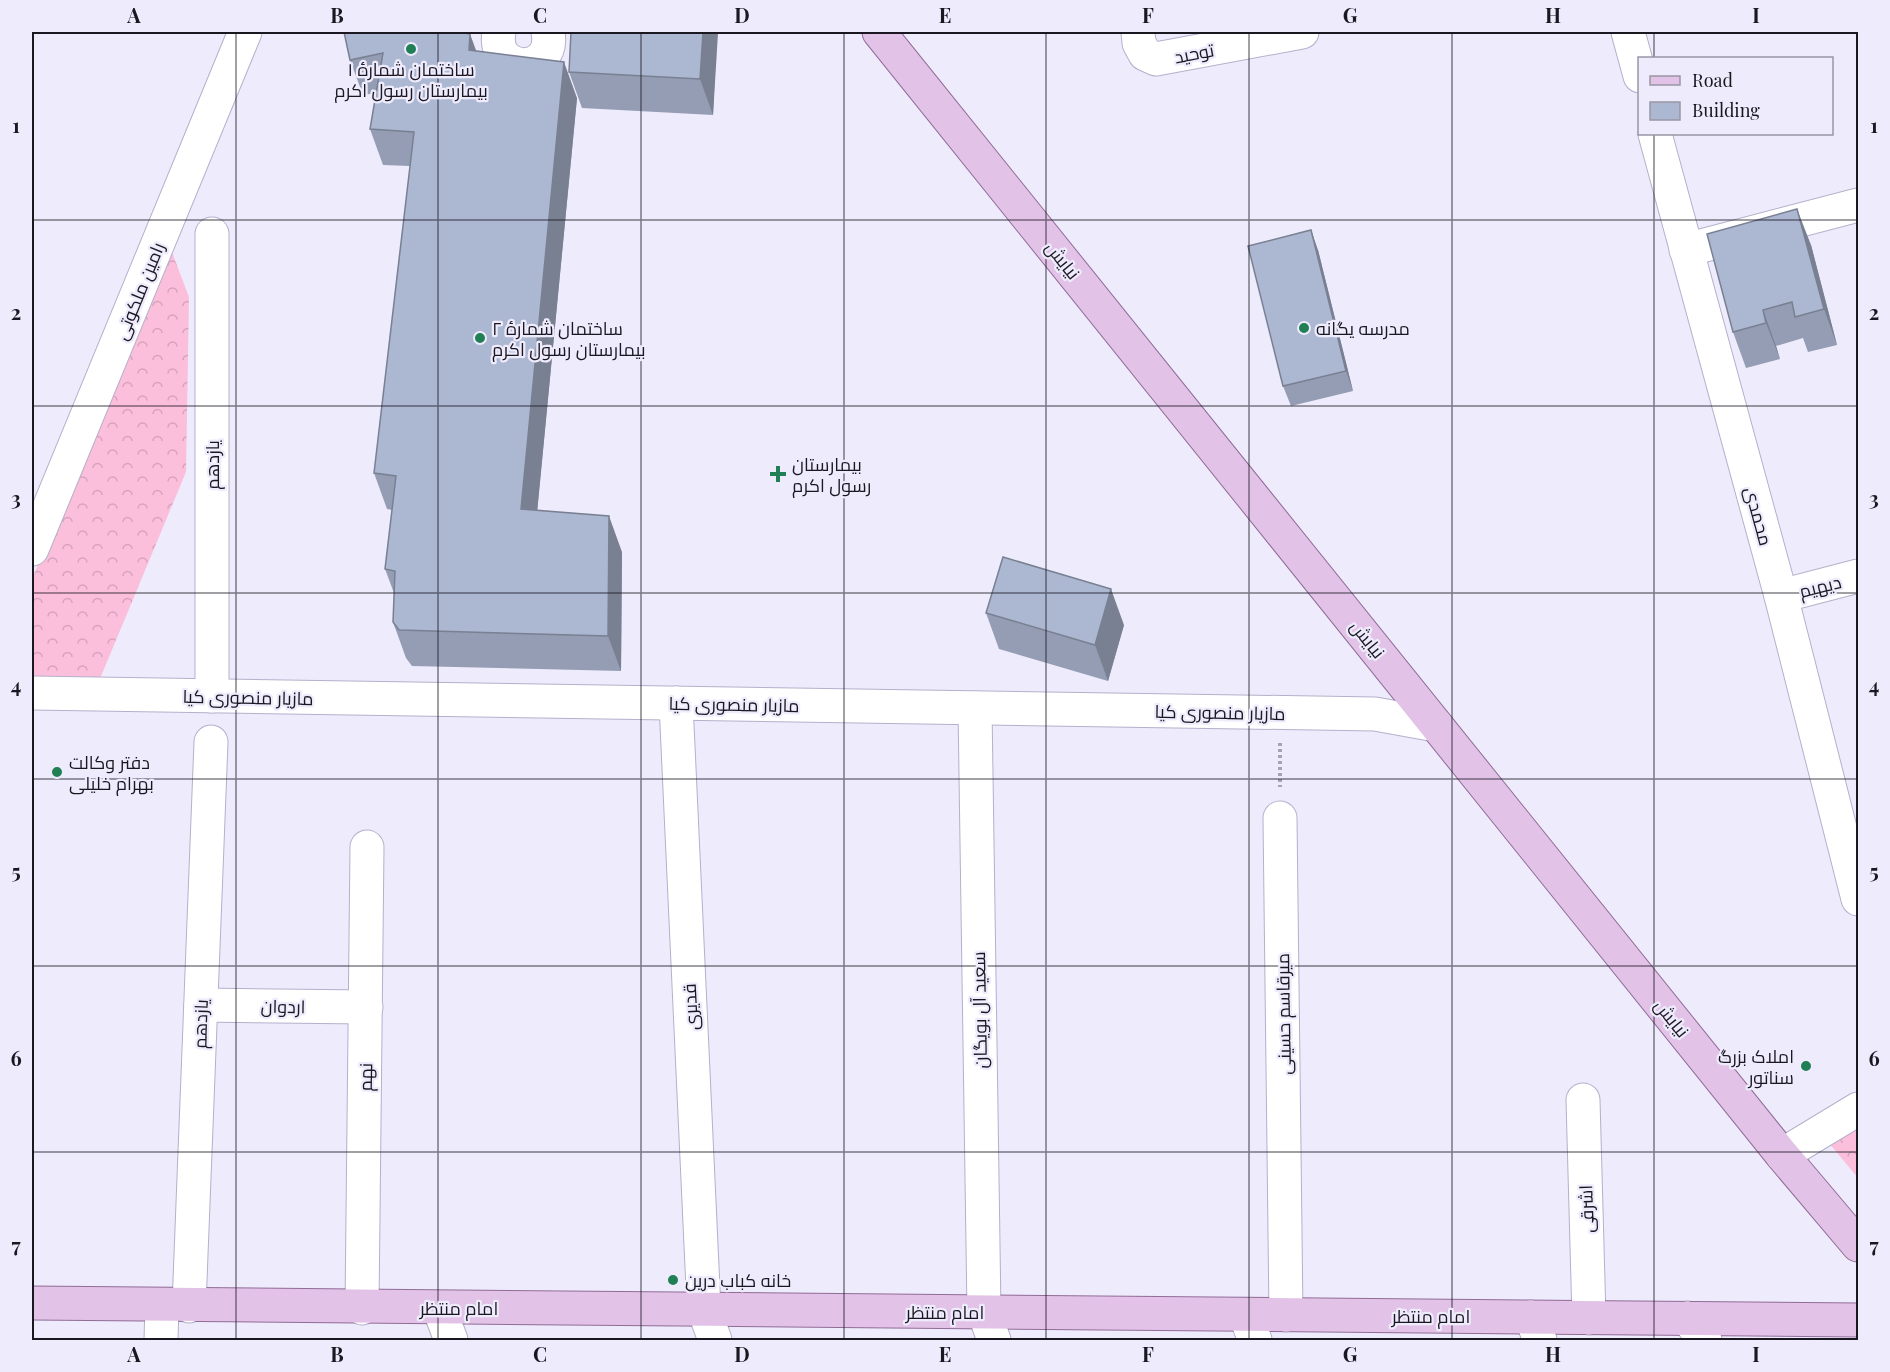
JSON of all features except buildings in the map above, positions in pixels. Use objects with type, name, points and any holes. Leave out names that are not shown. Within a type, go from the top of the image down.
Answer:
[{"type":"main road","name":"نیایش","points":[[879,32],[1782,1155],[1858,1245]]},
{"type":"main road","name":"امام منتظر","points":[[32,1304],[704,1310],[989,1327],[1250,1328],[1286,1315],[1536,1329],[1589,1318],[1696,1329],[1858,1320]]},
{"type":"street","name":"رامین ملکوتی","points":[[32,549],[245,32]]},
{"type":"street","points":[[499,32],[497,39],[503,55],[515,64],[524,65],[541,58],[547,51],[548,32]]},
{"type":"street","name":"توحید","points":[[1138,32],[1139,43],[1145,54],[1156,59],[1302,32]]},
{"type":"street","points":[[1628,32],[1638,69]]},
{"type":"street","name":"محمدی","points":[[1655,135],[1781,596],[1858,892]]},
{"type":"street","points":[[1686,250],[1858,205]]},
{"type":"street","name":"یازدهم","points":[[212,234],[212,696]]},
{"type":"street","name":"دیهیم","points":[[1781,596],[1858,576]]},
{"type":"street","name":"مازیار منصوری کیا","points":[[32,693],[1376,714],[1436,725]]},
{"type":"street","name":"قدیری","points":[[676,703],[704,1310],[715,1341]]},
{"type":"street","name":"سعید آل بویگان","points":[[975,708],[989,1327]]},
{"type":"street","name":"یازدهم","points":[[161,1341],[175,1305],[201,1005],[211,742]]},
{"type":"street","name":"میرقاسم حسینی","points":[[1280,818],[1286,1315]]},
{"type":"street","name":"نهم","points":[[362,1308],[367,847]]},
{"type":"street","name":"اردوان","points":[[201,1005],[366,1007]]},
{"type":"street","name":"اشرقی","points":[[1583,1100],[1589,1318]]},
{"type":"street","points":[[1782,1155],[1858,1109]]},
{"type":"street","points":[[439,1308],[451,1341]]},
{"type":"path","points":[[1280,713],[1280,818]]},
{"type":"green space","points":[[170,247],[189,297],[186,472],[99,681],[32,677],[32,579]]},
{"type":"green space","points":[[1858,1125],[1858,1178],[1829,1143]]},
{"type":"place","name":"ساختمان شمارهٔ ۱ بیمارستان رسول اکرم","points":[[411,49]]},
{"type":"place","name":"مدرسه یگانه","points":[[1304,328]]},
{"type":"place","name":"ساختمان شمارهٔ ۲ بیمارستان رسول اکرم","points":[[480,338]]},
{"type":"place","name":"بیمارستان رسول اکرم","points":[[778,474]]},
{"type":"place","name":"دفتر وکالت بهرام خلیلی","points":[[57,772]]},
{"type":"place","name":"املاک بزرگ سناتور","points":[[1806,1066]]},
{"type":"place","name":"خانه کباب درین","points":[[673,1280]]}]
